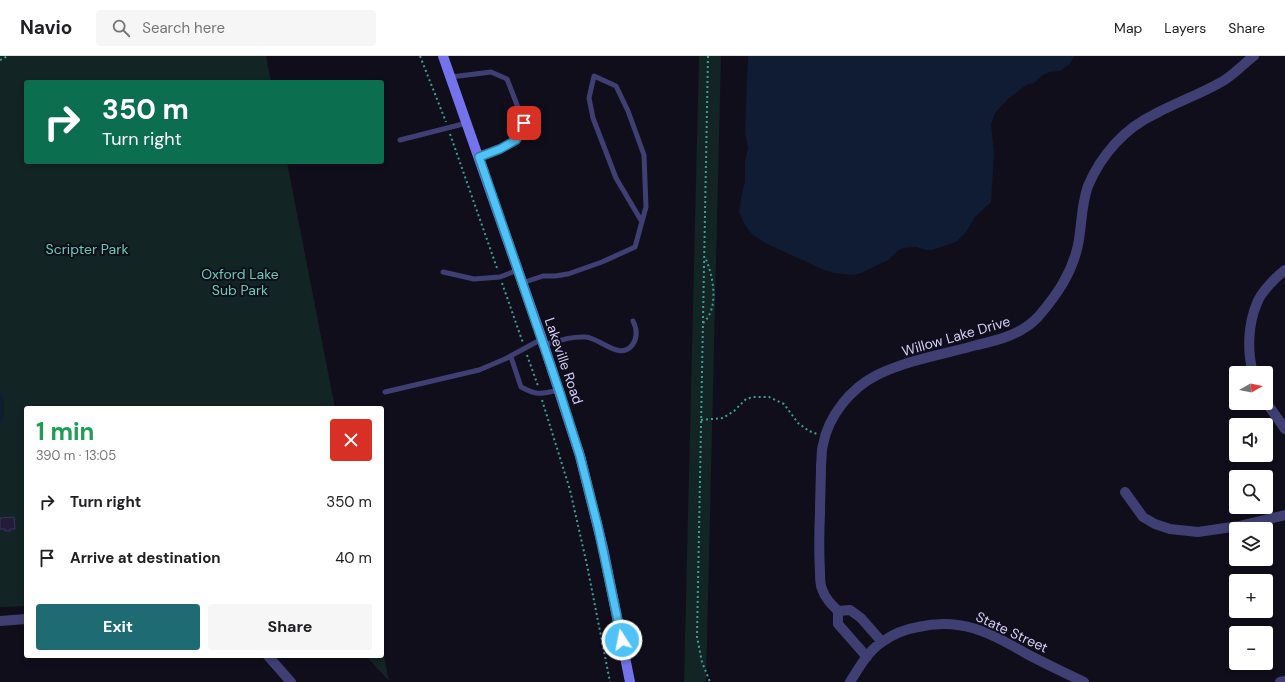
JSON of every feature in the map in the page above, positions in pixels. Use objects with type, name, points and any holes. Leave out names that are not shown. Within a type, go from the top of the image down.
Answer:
[{"type":"main road","name":"Lakeville Road","points":[[443,56],[543,342],[580,456],[593,505],[630,682]]},
{"type":"street","name":"Willow Lake Drive","points":[[868,657],[838,624],[838,612],[828,600],[821,587],[819,558],[820,495],[823,445],[832,418],[858,387],[877,375],[907,364],[1019,332],[1036,319],[1060,290],[1071,270],[1078,244],[1081,214],[1088,186],[1102,160],[1118,140],[1135,125],[1154,114],[1201,94],[1225,80],[1240,68],[1241,59],[1254,56]]},
{"type":"street","points":[[1251,366],[1249,359],[1250,330],[1257,302],[1269,286],[1285,270]]},
{"type":"street","points":[[1272,410],[1285,429]]},
{"type":"street","points":[[1125,492],[1143,517],[1155,524],[1170,529],[1198,532],[1239,526],[1285,515]]},
{"type":"street","points":[[838,612],[850,610],[861,618],[882,642]]},
{"type":"street","points":[[0,621],[24,619]]},
{"type":"street","name":"State Street","points":[[850,682],[868,657],[882,642],[906,629],[942,623],[964,625],[1005,641],[1084,682]]},
{"type":"street","points":[[270,658],[291,682]]},
{"type":"street","points":[[1280,682],[1285,681]]},
{"type":"lane","points":[[451,77],[491,72],[508,79],[524,123],[516,140],[500,149],[479,157]]},
{"type":"lane","points":[[522,283],[543,276],[568,274],[635,248],[642,222],[646,207],[644,155],[628,111],[616,86],[594,76],[589,98],[593,118],[616,178],[642,222]]},
{"type":"lane","points":[[400,140],[467,123]]},
{"type":"lane","points":[[443,272],[474,279],[500,276],[518,270]]},
{"type":"lane","points":[[384,392],[479,370],[543,342],[569,337],[587,337],[596,339],[610,348],[620,351],[626,350],[631,347],[637,333],[633,321]]},
{"type":"lane","points":[[511,357],[521,387],[532,393],[540,394],[559,390]]},
{"type":"path","points":[[0,60],[8,56]]},
{"type":"path","points":[[420,56],[448,128],[500,276],[540,394],[570,490],[587,565],[610,682]]},
{"type":"path","points":[[708,56],[697,637],[702,662],[710,682]]},
{"type":"path","points":[[703,323],[710,316],[713,299],[712,278],[704,256]]},
{"type":"path","points":[[701,420],[723,418],[734,411],[746,399],[753,397],[769,397],[784,404],[798,422],[809,431],[825,437]]},
{"type":"green space","name":"Scripter Park","points":[[0,56],[266,56],[271,80],[24,80],[24,164],[287,164],[335,406],[24,406],[24,606],[0,607]]},
{"type":"green space","points":[[699,56],[721,56],[706,682],[684,682]]},
{"type":"green space","points":[[384,656],[389,681],[368,658],[384,658]]},
{"type":"water","points":[[748,56],[1074,56],[1070,64],[1060,71],[1050,72],[1043,75],[1034,83],[1026,85],[1008,99],[995,113],[991,124],[994,155],[991,202],[974,218],[967,231],[956,242],[932,250],[916,247],[900,249],[888,260],[854,275],[834,273],[822,269],[765,243],[752,234],[745,225],[739,212],[745,182],[745,162],[748,148],[745,133]]},
{"type":"water","points":[[0,392],[4,408],[0,424]]},
{"type":"building","points":[[14,517],[15,529],[5,531],[5,529],[0,529],[0,518]]},
{"type":"route","points":[[524,123],[516,140],[500,149],[479,157],[574,434],[598,527],[622,640]]},
{"type":"park label","name":"Oxford Lake Sub Park","points":[[240,282]]}]
